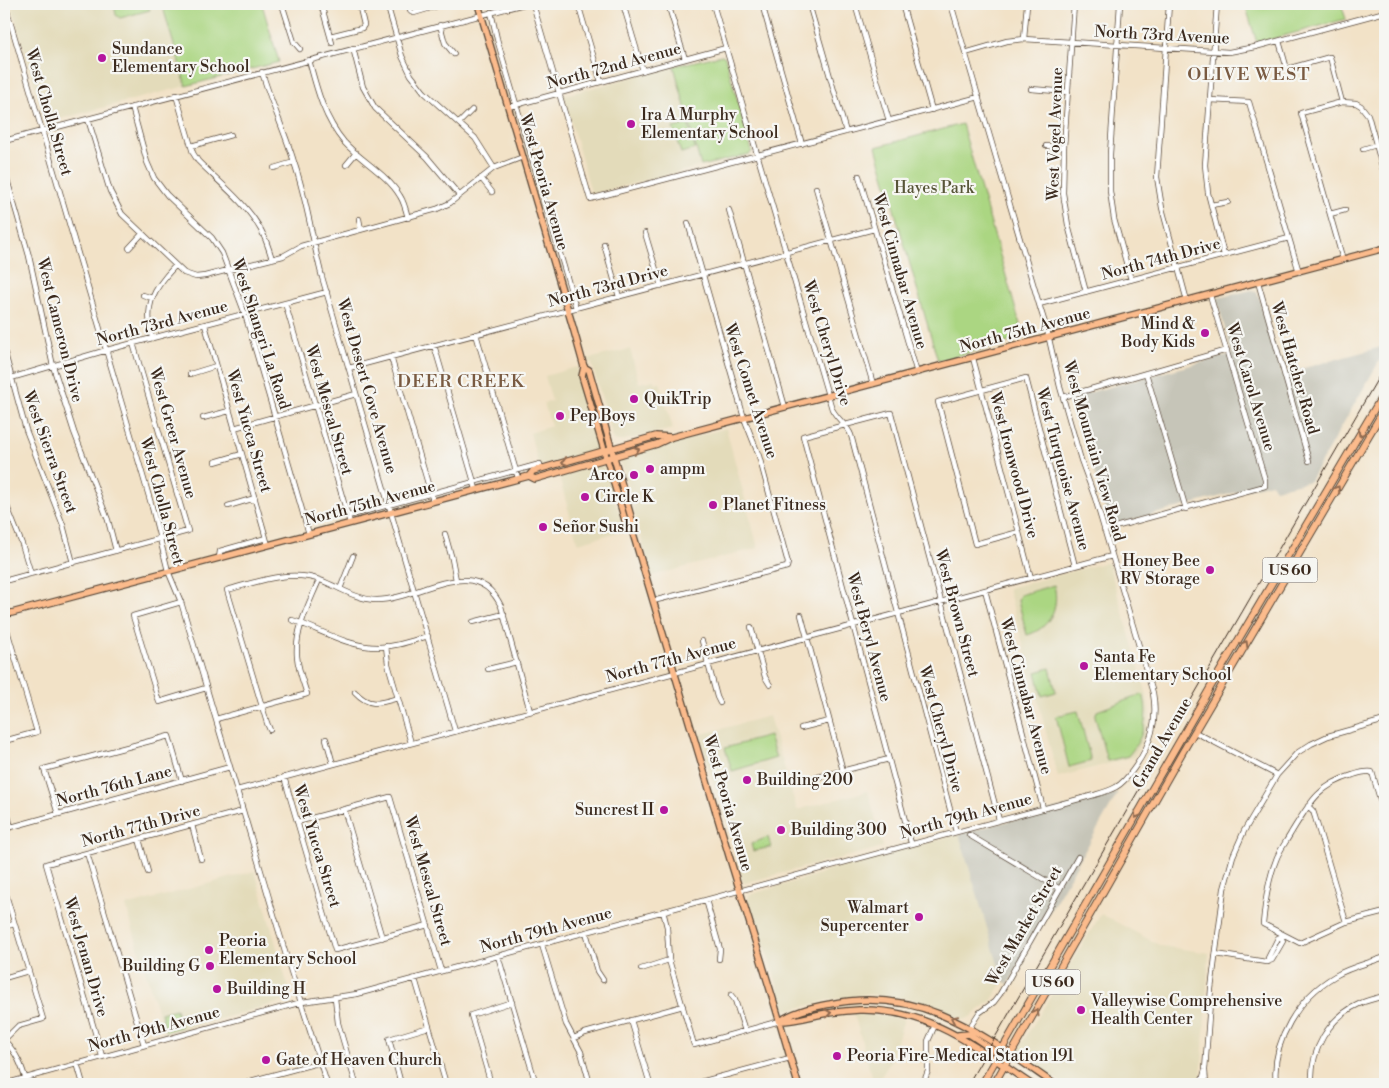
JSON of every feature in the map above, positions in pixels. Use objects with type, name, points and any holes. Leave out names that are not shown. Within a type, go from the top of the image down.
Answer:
[{"type":"highway","name":"Grand Avenue","points":[[982,1084],[1210,688],[1385,391]]},
{"type":"highway","name":"Grand Avenue","points":[[994,1084],[1195,732],[1385,408]]},
{"type":"highway","points":[[1318,506],[1325,511]]},
{"type":"main road","name":"West Peoria Avenue","points":[[478,4],[584,367],[582,376],[603,450],[627,527],[632,530]]},
{"type":"main road","name":"North 75th Avenue","points":[[4,615],[310,534],[349,520],[391,512],[518,478],[529,476],[537,478],[657,444],[672,437],[1385,248]]},
{"type":"main road","name":"West Peoria Avenue","points":[[584,367],[589,370],[633,524],[632,530],[798,1084]]},
{"type":"main road","points":[[586,390],[594,388]]},
{"type":"main road","name":"North 75th Avenue","points":[[529,476],[533,471],[603,450],[656,436],[672,437]]},
{"type":"main road","points":[[537,478],[538,475],[547,471],[548,467]]},
{"type":"main road","points":[[780,1021],[791,1014],[841,1002],[866,1000],[899,1003],[934,1011],[970,1028],[999,1054],[1004,1066],[1031,1084]]},
{"type":"main road","points":[[896,1014],[899,1003]]},
{"type":"main road","points":[[780,1021],[793,1021],[824,1014],[857,1010],[896,1014],[935,1025],[999,1054],[1011,1054],[1054,1084]]},
{"type":"street","name":"West Cholla Street","points":[[5,4],[107,350],[168,571],[182,602],[243,811],[327,1084]]},
{"type":"street","points":[[282,4],[294,42],[300,49]]},
{"type":"street","points":[[321,4],[332,43]]},
{"type":"street","points":[[330,36],[362,28],[364,25],[359,4]]},
{"type":"street","points":[[361,10],[385,4],[405,64],[416,82],[424,92],[460,123],[478,142],[494,168]]},
{"type":"street","points":[[408,4],[411,12],[444,4]]},
{"type":"street","points":[[4,141],[524,4]]},
{"type":"street","points":[[533,4],[590,199],[979,97]]},
{"type":"street","points":[[578,4],[601,82]]},
{"type":"street","points":[[623,4],[643,71]]},
{"type":"street","points":[[668,4],[685,59]]},
{"type":"street","name":"West Cheryl Drive","points":[[714,4],[834,414],[851,436],[956,832]]},
{"type":"street","points":[[762,4],[802,144]]},
{"type":"street","points":[[809,4],[846,132]]},
{"type":"street","points":[[855,4],[889,121]]},
{"type":"street","points":[[902,4],[932,110]]},
{"type":"street","name":"West Mountain View Road","points":[[951,4],[1049,338],[1063,397],[1153,693],[1155,717],[1149,743],[1127,778],[1116,787],[1094,795]]},
{"type":"street","points":[[1024,39],[1027,4]]},
{"type":"street","name":"West Vogel Avenue","points":[[1074,4],[1063,176],[1065,209],[1086,292]]},
{"type":"street","points":[[1120,4],[1110,154],[1110,191],[1114,220],[1131,280]]},
{"type":"street","points":[[1169,4],[1157,177],[1162,208],[1187,301]]},
{"type":"street","points":[[1217,4],[1206,182],[1224,255]]},
{"type":"street","name":"West Peoria Avenue","points":[[491,12],[516,105],[576,308]]},
{"type":"street","name":"North 73rd Avenue","points":[[965,53],[1007,41],[1024,39],[1213,52],[1237,51],[1385,12]]},
{"type":"street","points":[[440,25],[445,43],[454,54]]},
{"type":"street","points":[[1279,41],[1287,69],[1330,58],[1342,102]]},
{"type":"street","points":[[353,48],[363,87],[375,108],[423,153],[459,195]]},
{"type":"street","name":"North 72nd Avenue","points":[[508,107],[726,48]]},
{"type":"street","points":[[309,60],[319,98],[336,132],[395,189],[403,200],[408,218]]},
{"type":"street","name":"West Desert Cove Avenue","points":[[262,72],[308,208],[326,292],[455,731]]},
{"type":"street","points":[[1031,89],[1068,92]]},
{"type":"street","points":[[176,95],[191,146],[198,161],[244,206],[254,219],[264,236],[272,259]]},
{"type":"street","points":[[1210,100],[1249,102],[1299,272]]},
{"type":"street","points":[[1343,260],[1301,113],[1342,102],[1356,103],[1365,110],[1385,176]]},
{"type":"street","name":"West Shangri La Road","points":[[132,108],[147,162],[154,178],[167,195],[216,242],[228,270],[245,314],[310,534]]},
{"type":"street","points":[[460,123],[472,110]]},
{"type":"street","points":[[88,119],[110,191],[122,214],[175,266],[188,276],[196,277],[283,256],[300,246],[442,208],[494,168],[523,157]]},
{"type":"street","points":[[191,146],[232,135]]},
{"type":"street","points":[[1363,149],[1376,145]]},
{"type":"street","points":[[1046,146],[1064,147]]},
{"type":"street","points":[[346,165],[356,153]]},
{"type":"street","points":[[274,168],[294,162]]},
{"type":"street","name":"West Cameron Drive","points":[[4,169],[29,256],[53,366],[74,432],[108,520],[116,551]]},
{"type":"street","name":"West Cinnabar Avenue","points":[[859,176],[916,373]]},
{"type":"street","points":[[481,178],[492,192]]},
{"type":"street","points":[[816,188],[873,384]]},
{"type":"street","points":[[1211,205],[1228,202]]},
{"type":"street","points":[[729,210],[785,407]]},
{"type":"street","points":[[1330,214],[1345,210]]},
{"type":"street","points":[[359,219],[362,230]]},
{"type":"street","name":"West Comet Avenue","points":[[653,601],[787,567],[788,563],[759,456],[744,418],[688,223]]},
{"type":"street","name":"North 73rd Drive","points":[[349,368],[874,229]]},
{"type":"street","points":[[645,233],[661,286]]},
{"type":"street","points":[[129,248],[142,234]]},
{"type":"street","name":"North 74th Drive","points":[[1039,304],[1289,238]]},
{"type":"street","points":[[604,244],[619,297]]},
{"type":"street","points":[[152,338],[148,318],[152,298],[162,280],[175,266]]},
{"type":"street","name":"West Hatcher Road","points":[[1258,282],[1309,461]]},
{"type":"street","name":"North 73rd Avenue","points":[[4,380],[107,350],[326,292]]},
{"type":"street","points":[[143,295],[152,298]]},
{"type":"street","name":"West Carol Avenue","points":[[1186,509],[1265,486],[1265,480],[1210,295]]},
{"type":"street","name":"West Mescal Street","points":[[285,303],[349,520]]},
{"type":"street","name":"West Yucca Street","points":[[204,325],[268,545]]},
{"type":"street","points":[[476,334],[518,478]]},
{"type":"street","name":"West Greer Avenue","points":[[133,343],[188,531],[160,539]]},
{"type":"street","points":[[434,345],[476,489]]},
{"type":"street","name":"West Sierra Street","points":[[4,350],[10,378],[26,430],[63,525],[74,563]]},
{"type":"street","points":[[1063,397],[1227,350]]},
{"type":"street","points":[[391,357],[434,501]]},
{"type":"street","name":"West Ironwood Drive","points":[[973,358],[1031,578]]},
{"type":"street","points":[[190,374],[216,366]]},
{"type":"street","points":[[1104,530],[1186,509],[1146,374]]},
{"type":"street","name":"West Turquoise Avenue","points":[[982,390],[1026,378],[1075,566]]},
{"type":"street","points":[[982,390],[938,402],[975,544],[1019,532]]},
{"type":"street","points":[[234,428],[356,394]]},
{"type":"street","points":[[203,418],[230,410]]},
{"type":"street","name":"West Brown Street","points":[[844,425],[891,413],[999,820]]},
{"type":"street","name":"West Beryl Avenue","points":[[844,425],[803,436],[911,843]]},
{"type":"street","points":[[215,462],[242,454]]},
{"type":"street","name":"North 75th Avenue","points":[[349,520],[388,505],[540,464]]},
{"type":"street","points":[[228,506],[255,498]]},
{"type":"street","points":[[4,499],[22,544],[31,574]]},
{"type":"street","points":[[445,534],[456,580]]},
{"type":"street","name":"North 75th Avenue","points":[[219,558],[220,550],[266,538]]},
{"type":"street","points":[[4,581],[160,539]]},
{"type":"street","points":[[340,589],[353,556]]},
{"type":"street","name":"North 77th Avenue","points":[[237,790],[1112,556]]},
{"type":"street","points":[[270,730],[227,590],[282,576],[304,576],[319,580],[358,597],[379,600],[456,580],[473,581],[484,586],[499,601],[504,614],[530,711]]},
{"type":"street","points":[[216,719],[307,694],[297,654],[298,636],[319,580]]},
{"type":"street","name":"West Cinnabar Avenue","points":[[985,590],[1043,808]]},
{"type":"street","points":[[182,602],[133,616],[158,702],[206,688]]},
{"type":"street","points":[[473,622],[504,614]]},
{"type":"street","points":[[801,615],[842,771]]},
{"type":"street","points":[[4,620],[37,732],[4,741]]},
{"type":"street","points":[[292,620],[340,640],[358,645],[386,646],[428,636]]},
{"type":"street","points":[[751,627],[765,677],[770,685]]},
{"type":"street","points":[[702,641],[720,703]]},
{"type":"street","points":[[386,646],[387,660],[412,743]]},
{"type":"street","points":[[488,669],[516,662]]},
{"type":"street","points":[[355,692],[370,703],[398,698]]},
{"type":"street","points":[[1206,1084],[1205,1070],[1211,989],[1224,889],[1233,856],[1244,831],[1277,775],[1302,750],[1328,736],[1385,720]]},
{"type":"street","points":[[801,728],[829,721]]},
{"type":"street","points":[[1195,732],[1277,775]]},
{"type":"street","points":[[58,814],[44,769],[169,736],[182,780]]},
{"type":"street","points":[[326,739],[333,764]]},
{"type":"street","points":[[814,778],[889,759]]},
{"type":"street","name":"North 76th Lane","points":[[4,829],[230,767]]},
{"type":"street","points":[[1385,816],[1372,772],[1367,771],[1352,775],[1330,784],[1319,792],[1308,806],[1276,858],[1268,884],[1263,924],[1300,943],[1346,922],[1385,912]]},
{"type":"street","name":"West Yucca Street","points":[[284,777],[335,950],[382,938]]},
{"type":"street","name":"North 79th Avenue","points":[[4,1084],[302,1002],[357,994],[442,972],[911,843],[1094,795]]},
{"type":"street","name":"West Mescal Street","points":[[344,809],[390,797],[442,972]]},
{"type":"street","points":[[4,802],[11,827]]},
{"type":"street","points":[[1308,806],[1313,811],[1315,817],[1346,922]]},
{"type":"street","points":[[297,822],[344,809],[382,938],[428,925]]},
{"type":"street","name":"North 77th Drive","points":[[46,864],[243,811]]},
{"type":"street","points":[[192,825],[201,859]]},
{"type":"street","points":[[969,835],[1060,889]]},
{"type":"street","points":[[138,839],[148,872]]},
{"type":"street","points":[[88,853],[144,1045]]},
{"type":"street","name":"West Market Street","points":[[970,1028],[979,1013],[994,1002],[1000,994],[1078,857]]},
{"type":"street","name":"West Jenan Drive","points":[[46,864],[102,1056]]},
{"type":"street","points":[[4,888],[42,1019],[18,1026],[4,1040],[20,1060],[27,1084]]},
{"type":"street","points":[[706,900],[720,949],[719,959]]},
{"type":"street","points":[[664,911],[669,960],[694,1045],[780,1021]]},
{"type":"street","points":[[4,927],[14,924]]},
{"type":"street","points":[[586,932],[597,971],[603,980]]},
{"type":"street","points":[[1216,954],[1268,962],[1272,960],[1283,941],[1282,935]]},
{"type":"street","points":[[542,944],[566,1024],[581,1052],[590,1084]]},
{"type":"street","points":[[498,956],[536,1084]]},
{"type":"street","points":[[1276,1084],[1277,1057],[1285,1032],[1292,1018],[1312,993],[1345,971],[1385,957]]},
{"type":"street","points":[[641,969],[669,960]]},
{"type":"street","points":[[4,978],[28,971]]},
{"type":"street","points":[[415,979],[446,1084]]},
{"type":"street","points":[[731,995],[735,1000],[745,1032]]},
{"type":"street","points":[[1312,1084],[1312,1066],[1320,1041],[1329,1027],[1346,1011],[1363,1002],[1385,996]]},
{"type":"street","points":[[335,998],[338,1023],[356,1084]]},
{"type":"street","points":[[491,1084],[471,1015],[512,1002]]},
{"type":"street","points":[[574,1038],[683,1006]]},
{"type":"street","points":[[631,1020],[650,1084]]},
{"type":"street","points":[[923,1084],[928,1071],[928,1041],[935,1025]]},
{"type":"street","points":[[402,1084],[389,1039],[429,1027]]},
{"type":"street","points":[[693,1084],[790,1058]]},
{"type":"street","points":[[239,1084],[321,1062]]},
{"type":"street","points":[[77,1063],[83,1084]]},
{"type":"street","points":[[1201,1084],[1205,1070]]},
{"type":"shaded area","name":"Sundance Elementary School","points":[[11,4],[162,4],[186,86],[48,122],[44,118]]},
{"type":"shaded area","name":"Ira A Murphy Elementary School","points":[[674,66],[701,166],[593,194],[564,98],[565,95]]},
{"type":"shaded area","points":[[1252,290],[1259,297],[1282,374],[1385,346],[1385,351],[1310,481],[1275,489],[1271,483],[1113,525],[1109,524],[1073,397],[1232,354],[1217,300],[1218,298]]},
{"type":"shaded area","points":[[630,349],[639,383],[654,380],[655,383],[660,382],[673,429],[616,441],[613,438],[592,364],[588,359]]},
{"type":"shaded area","points":[[577,367],[580,385],[598,445],[595,450],[539,467],[530,433],[551,426],[544,403],[552,401],[545,376]]},
{"type":"shaded area","points":[[726,428],[758,548],[651,576],[621,459]]},
{"type":"shaded area","points":[[597,465],[603,467],[625,530],[578,543],[559,477]]},
{"type":"shaded area","name":"Santa Fe Elementary School","points":[[1104,563],[1109,565],[1147,695],[1150,715],[1148,727],[1134,757],[1058,777],[1008,588]]},
{"type":"shaded area","points":[[769,716],[797,810],[868,791],[883,847],[744,883],[741,878],[740,865],[720,796],[714,784],[699,735]]},
{"type":"shaded area","points":[[1117,793],[1008,984],[1003,981],[959,834]]},
{"type":"shaded area","points":[[959,834],[1004,981],[991,1001],[964,1020],[912,999],[866,994],[828,1000],[790,1010],[784,1007],[771,964],[754,919],[748,899],[749,896],[817,875],[830,869]]},
{"type":"shaded area","name":"Peoria Elementary School","points":[[255,871],[291,997],[289,1000],[164,1034],[126,906]]},
{"type":"shaded area","points":[[1101,914],[1161,946],[1209,953],[1201,1079],[1198,1084],[1063,1084],[1020,1054],[1019,1048]]},
{"type":"shaded area","points":[[854,1014],[904,1019],[891,1060],[875,1084],[874,1084]]},
{"type":"green space","points":[[114,4],[147,4],[150,10],[120,18],[116,15]]},
{"type":"green space","points":[[162,4],[262,4],[279,62],[186,86]]},
{"type":"green space","points":[[1245,4],[1341,4],[1346,19],[1257,43]]},
{"type":"green space","points":[[722,55],[725,57],[752,151],[750,154],[701,166],[674,66]]},
{"type":"green space","points":[[688,124],[695,149],[681,153],[673,128]]},
{"type":"green space","name":"Hayes Park","points":[[962,124],[1024,338],[938,361],[876,147]]},
{"type":"green space","points":[[1054,585],[1055,602],[1051,616],[1041,628],[1027,635],[1018,600],[1020,595]]},
{"type":"green space","points":[[1050,668],[1056,692],[1042,696],[1036,672]]},
{"type":"green space","points":[[1143,694],[1146,711],[1144,727],[1138,742],[1128,756],[1107,761],[1095,716],[1097,711]]},
{"type":"green space","points":[[1078,711],[1091,761],[1069,767],[1056,716]]},
{"type":"green space","points":[[769,736],[776,758],[732,771],[725,748]]},
{"type":"green space","points":[[768,837],[771,847],[753,851],[751,844]]},
{"type":"green space","points":[[176,1009],[181,1027],[166,1031],[161,1013]]},
{"type":"railway","points":[[968,1084],[1385,366]]},
{"type":"place","name":"Sundance Elementary School","points":[[102,58]]},
{"type":"place","name":"Ira A Murphy Elementary School","points":[[631,124]]},
{"type":"place","name":"Mind & Body Kids","points":[[1205,333]]},
{"type":"place","name":"QuikTrip","points":[[634,399]]},
{"type":"place","name":"Pep Boys","points":[[560,416]]},
{"type":"place","name":"ampm","points":[[650,469]]},
{"type":"place","name":"Arco","points":[[634,475]]},
{"type":"place","name":"Circle K","points":[[585,497]]},
{"type":"place","name":"Planet Fitness","points":[[713,505]]},
{"type":"place","name":"Señor Sushi","points":[[543,527]]},
{"type":"place","name":"Honey Bee RV Storage","points":[[1210,570]]},
{"type":"place","name":"Santa Fe Elementary School","points":[[1084,666]]},
{"type":"place","name":"Building 200","points":[[747,780]]},
{"type":"place","name":"Suncrest II","points":[[664,810]]},
{"type":"place","name":"Building 300","points":[[781,830]]},
{"type":"place","name":"Walmart Supercenter","points":[[919,917]]},
{"type":"place","name":"Peoria Elementary School","points":[[209,950]]},
{"type":"place","name":"Building G","points":[[210,966]]},
{"type":"place","name":"Building H","points":[[217,989]]},
{"type":"place","name":"Valleywise Comprehensive Health Center","points":[[1081,1010]]},
{"type":"place","name":"Peoria Fire-Medical Station 191","points":[[837,1056]]},
{"type":"place","name":"Gate of Heaven Church","points":[[266,1060]]},
{"type":"district","name":"OLIVE WEST","points":[[1249,74]]},
{"type":"district","name":"DEER CREEK","points":[[461,381]]}]
